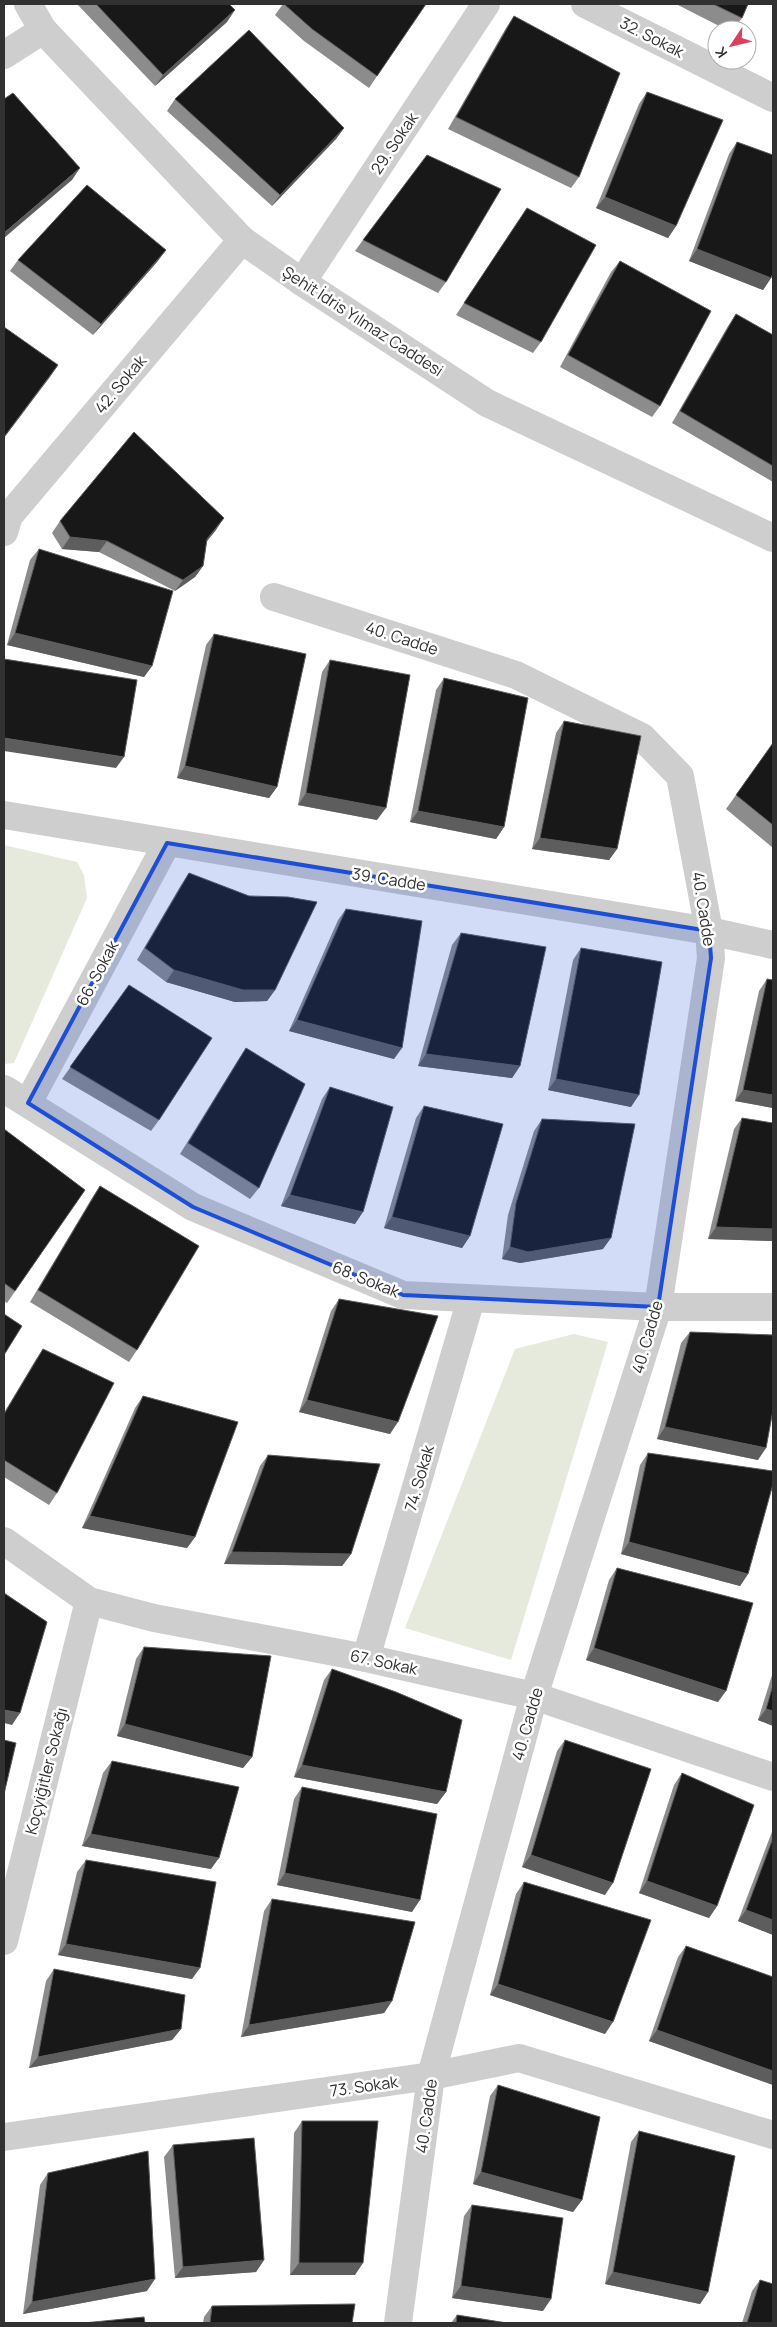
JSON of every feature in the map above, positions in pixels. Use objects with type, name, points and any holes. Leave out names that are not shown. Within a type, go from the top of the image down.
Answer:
[{"type":"street","name":"Şehit İdris Yılmaz Caddesi","points":[[28,4],[43,30],[242,240],[302,282],[487,403],[773,538]]},
{"type":"street","name":"29. Sokak","points":[[302,282],[486,4]]},
{"type":"street","name":"32. Sokak","points":[[585,4],[773,98]]},
{"type":"street","points":[[4,55],[43,30]]},
{"type":"street","name":"42. Sokak","points":[[6,520],[242,240]]},
{"type":"street","name":"40. Cadde","points":[[274,597],[516,675],[642,737],[680,776],[709,931],[711,958],[658,1307],[534,1696],[431,2076],[398,2323]]},
{"type":"street","name":"39. Cadde","points":[[4,816],[709,931],[773,945]]},
{"type":"street","name":"66. Sokak","points":[[28,1104],[167,843]]},
{"type":"street","name":"68. Sokak","points":[[4,1089],[193,1207],[403,1295],[658,1307],[773,1307]]},
{"type":"street","name":"74. Sokak","points":[[366,1658],[471,1299]]},
{"type":"street","name":"67. Sokak","points":[[4,1541],[89,1600],[154,1618],[366,1658],[534,1696],[773,1777]]},
{"type":"street","name":"Koçyiğitler Sokağı","points":[[4,1941],[89,1600]]},
{"type":"street","name":"73. Sokak","points":[[4,2137],[431,2076],[519,2058],[773,2135]]},
{"type":"highlighted area","points":[[167,843],[709,931],[711,958],[658,1307],[403,1295],[193,1207],[28,1103]]},
{"type":"shaded area","points":[[4,845],[77,862],[84,875],[87,898],[14,1063],[4,1064]]},
{"type":"shaded area","points":[[574,1334],[608,1342],[511,1660],[405,1628],[515,1349]]},
{"type":"building","points":[[96,4],[229,4],[235,10],[163,75]]},
{"type":"building","points":[[284,4],[426,4],[377,76],[312,29]]},
{"type":"building","points":[[713,4],[748,4],[742,18]]},
{"type":"building","points":[[514,16],[620,73],[579,177],[456,117]]},
{"type":"building","points":[[249,30],[344,128],[280,195],[175,99]]},
{"type":"building","points":[[647,92],[723,120],[676,226],[605,197]]},
{"type":"building","points":[[13,93],[80,168],[4,233],[4,99]]},
{"type":"building","points":[[737,142],[773,155],[773,273],[771,278],[697,249]]},
{"type":"building","points":[[427,155],[501,189],[446,282],[363,240]]},
{"type":"building","points":[[87,185],[166,250],[101,324],[18,260]]},
{"type":"building","points":[[527,208],[596,245],[541,342],[464,303]]},
{"type":"building","points":[[620,261],[711,311],[660,406],[568,355]]},
{"type":"building","points":[[736,314],[773,335],[773,466],[680,411]]},
{"type":"building","points":[[4,327],[58,365],[4,437]]},
{"type":"building","points":[[134,432],[224,518],[207,539],[203,566],[183,580],[107,541],[70,537],[60,521]]},
{"type":"building","points":[[39,549],[173,591],[152,666],[15,633]]},
{"type":"building","points":[[214,634],[306,654],[277,787],[185,766]]},
{"type":"building","points":[[4,659],[137,680],[124,757],[4,738]]},
{"type":"building","points":[[330,660],[410,675],[386,808],[306,793]]},
{"type":"building","points":[[444,678],[528,698],[504,827],[418,811]]},
{"type":"building","points":[[564,721],[641,736],[617,849],[540,838]]},
{"type":"building","points":[[773,743],[773,825],[736,795]]},
{"type":"building","points":[[189,873],[249,896],[288,897],[317,902],[275,990],[243,990],[174,970],[145,948]]},
{"type":"building","points":[[346,909],[422,921],[402,1048],[297,1020]]},
{"type":"building","points":[[461,933],[546,947],[520,1066],[426,1054]]},
{"type":"building","points":[[581,948],[662,962],[639,1095],[556,1079]]},
{"type":"building","points":[[767,979],[773,980],[773,1095],[743,1090]]},
{"type":"building","points":[[129,985],[212,1038],[159,1120],[70,1067]]},
{"type":"building","points":[[246,1048],[305,1084],[259,1188],[188,1143]]},
{"type":"building","points":[[330,1087],[393,1107],[363,1212],[290,1195]]},
{"type":"building","points":[[424,1106],[503,1124],[470,1236],[392,1217]]},
{"type":"building","points":[[742,1118],[773,1123],[773,1229],[716,1227]]},
{"type":"building","points":[[542,1119],[635,1124],[611,1238],[528,1252],[510,1247],[516,1203]]},
{"type":"building","points":[[4,1129],[85,1190],[15,1291],[4,1283]]},
{"type":"building","points":[[100,1186],[199,1246],[137,1350],[38,1290]]},
{"type":"building","points":[[339,1299],[438,1316],[398,1422],[307,1400]]},
{"type":"building","points":[[4,1314],[22,1326],[4,1355]]},
{"type":"building","points":[[690,1332],[773,1335],[773,1410],[766,1448],[665,1427]]},
{"type":"building","points":[[43,1349],[114,1383],[57,1493],[4,1460],[4,1414]]},
{"type":"building","points":[[143,1396],[238,1422],[195,1537],[90,1516]]},
{"type":"building","points":[[648,1453],[773,1471],[773,1484],[748,1574],[629,1542]]},
{"type":"building","points":[[268,1455],[380,1464],[351,1554],[232,1552]]},
{"type":"building","points":[[617,1568],[753,1603],[726,1691],[594,1648]]},
{"type":"building","points":[[4,1593],[47,1622],[20,1713],[4,1710]]},
{"type":"building","points":[[144,1647],[271,1656],[252,1757],[125,1724]]},
{"type":"building","points":[[332,1669],[396,1692],[462,1720],[446,1792],[302,1765]]},
{"type":"building","points":[[773,1685],[773,1711],[766,1709]]},
{"type":"building","points":[[4,1740],[16,1743],[4,1794]]},
{"type":"building","points":[[565,1740],[651,1769],[613,1883],[531,1855]]},
{"type":"building","points":[[112,1761],[239,1787],[219,1858],[91,1834]]},
{"type":"building","points":[[682,1773],[754,1805],[717,1906],[647,1881]]},
{"type":"building","points":[[302,1787],[437,1814],[420,1900],[285,1873]]},
{"type":"building","points":[[773,1838],[773,1920],[746,1910]]},
{"type":"building","points":[[86,1860],[216,1882],[200,1968],[66,1944]]},
{"type":"building","points":[[524,1882],[651,1920],[613,2022],[498,1984]]},
{"type":"building","points":[[272,1899],[415,1922],[392,2001],[249,2025]]},
{"type":"building","points":[[686,1946],[773,1977],[773,2071],[657,2030]]},
{"type":"building","points":[[54,1969],[185,1995],[181,2029],[38,2057]]},
{"type":"building","points":[[498,2085],[600,2117],[582,2200],[481,2172]]},
{"type":"building","points":[[302,2121],[378,2121],[363,2263],[299,2263]]},
{"type":"building","points":[[639,2131],[735,2156],[708,2292],[613,2272]]},
{"type":"building","points":[[254,2138],[264,2260],[183,2267],[173,2145]]},
{"type":"building","points":[[148,2151],[155,2279],[32,2302],[48,2173]]},
{"type":"building","points":[[472,2205],[563,2218],[551,2299],[461,2286]]},
{"type":"building","points":[[760,2280],[773,2284],[773,2323],[747,2323]]},
{"type":"building","points":[[355,2304],[352,2323],[210,2323],[212,2306]]},
{"type":"building","points":[[457,2315],[507,2323],[456,2323]]},
{"type":"building","points":[[144,2317],[145,2323],[84,2323]]}]
